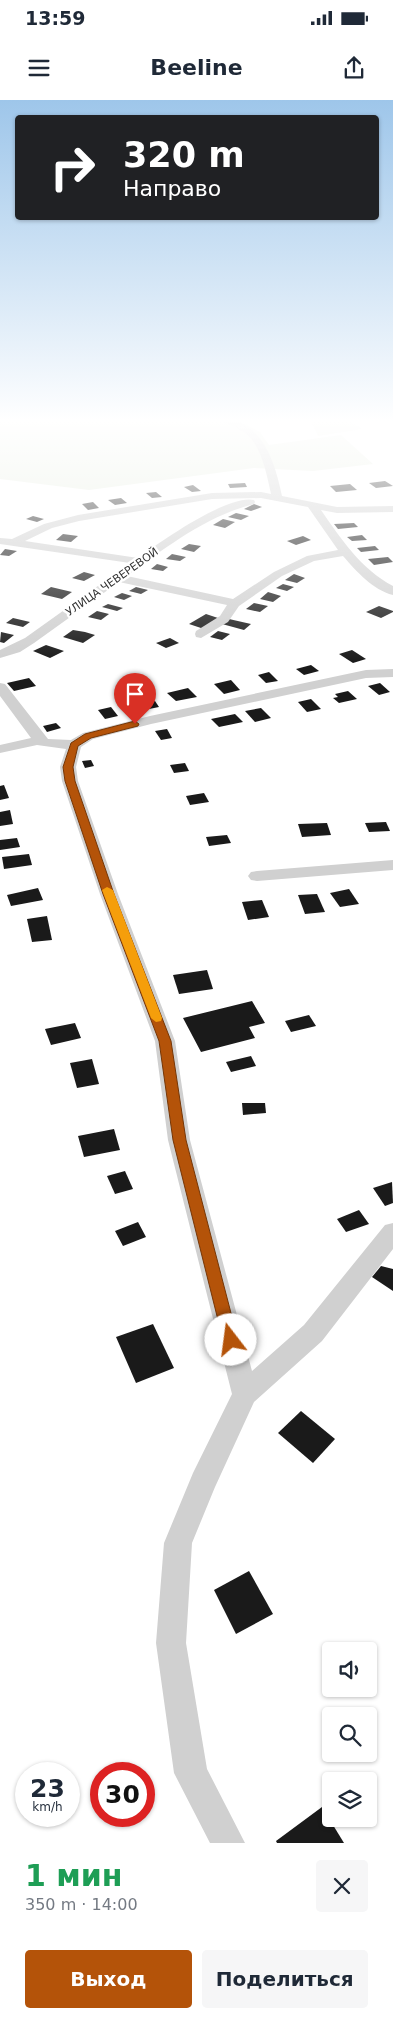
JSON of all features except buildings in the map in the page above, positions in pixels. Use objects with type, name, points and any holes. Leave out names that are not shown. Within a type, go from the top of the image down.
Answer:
[{"type":"street","name":"УЛИЦА ЧЕВЕРЕВОЙ","points":[[14,542],[48,526],[78,518],[162,505],[179,500]]},
{"type":"street","name":"УЛИЦА ЧЕВЕРЕВОЙ","points":[[0,654],[23,645],[118,578],[138,561],[217,512],[240,503],[261,500]]},
{"type":"street","name":"УЛИЦА ЧЕВЕРЕВОЙ","points":[[291,500],[337,510],[393,509]]},
{"type":"street","points":[[312,505],[344,552],[380,585],[393,591]]},
{"type":"street","points":[[0,540],[138,561]]},
{"type":"street","points":[[201,634],[224,619],[235,602],[278,574],[311,558],[344,552]]},
{"type":"street","points":[[118,578],[235,602]]},
{"type":"street","points":[[0,687],[43,743],[74,745],[88,736],[169,716],[366,674],[393,673]]},
{"type":"street","points":[[0,749],[41,740]]},
{"type":"street","points":[[74,745],[68,767],[70,781],[109,894],[165,1041],[179,1140],[245,1394]]},
{"type":"street","points":[[257,876],[393,864]]},
{"type":"street","points":[[228,1843],[191,1773],[171,1644],[178,1543],[203,1482],[245,1394],[313,1333],[393,1232]]},
{"type":"slow traffic","points":[[107,890],[156,1018]]},
{"type":"route","points":[[135,724],[88,736],[74,745],[68,767],[70,781],[109,894],[165,1041],[179,1140],[231,1340]]}]
